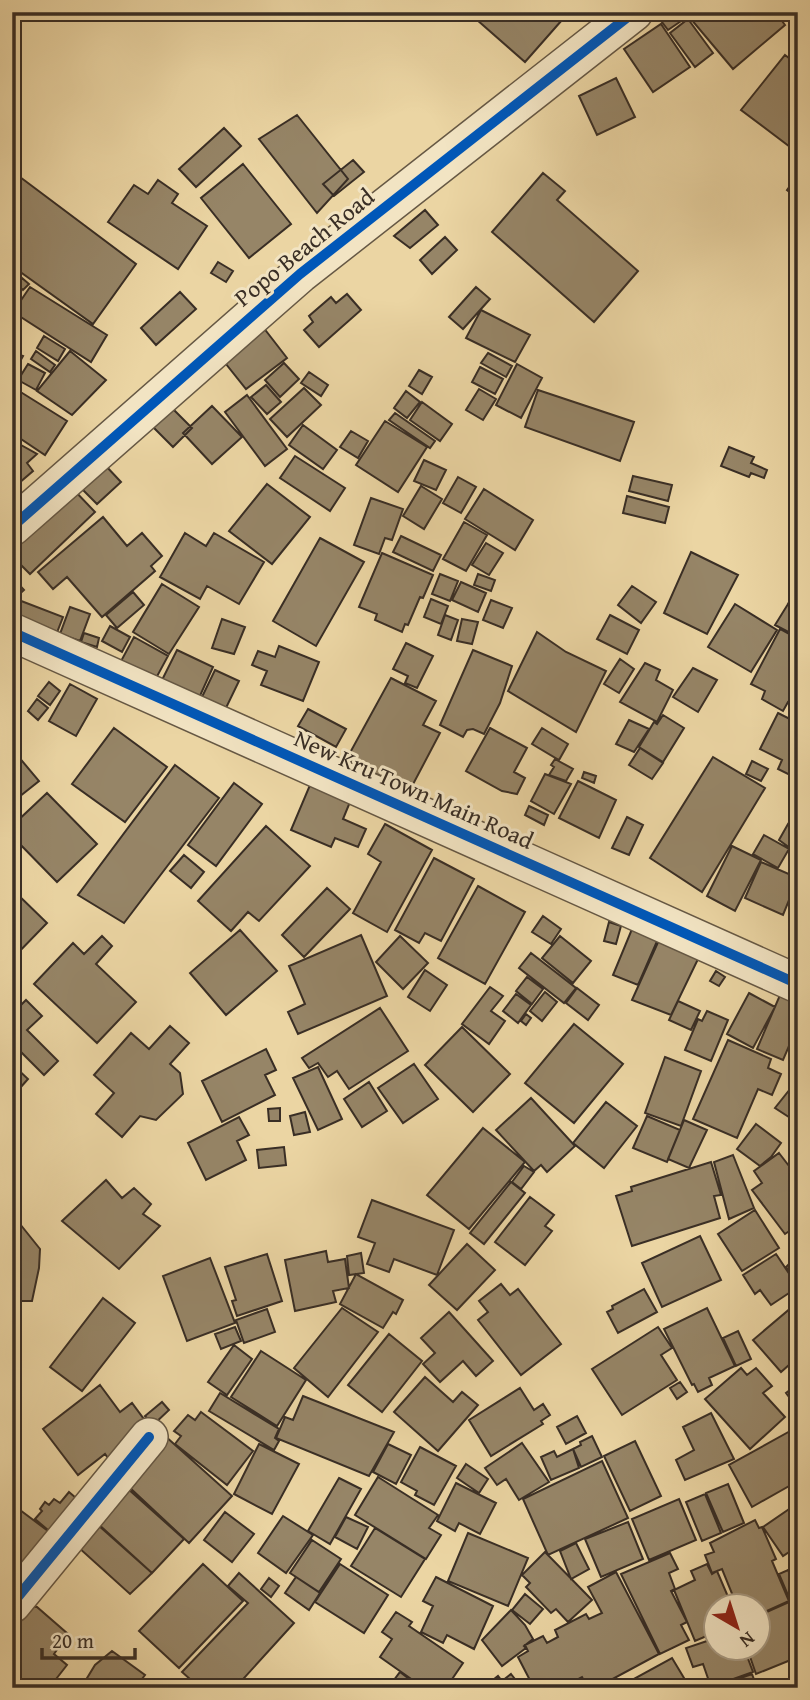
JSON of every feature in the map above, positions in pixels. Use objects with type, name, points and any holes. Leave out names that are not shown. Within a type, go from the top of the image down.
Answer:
[{"type":"street","name":"Popo Beach Road","points":[[12,527],[300,274],[634,12]]},
{"type":"street","name":"New Kru Town Main Road","points":[[12,632],[798,984]]},
{"type":"street","points":[[12,1604],[149,1437]]},
{"type":"building","points":[[468,12],[553,12],[562,20],[525,62]]},
{"type":"building","points":[[667,12],[684,12],[687,17],[668,30],[659,18]]},
{"type":"building","points":[[685,12],[779,12],[777,14],[785,25],[733,69]]},
{"type":"building","points":[[688,19],[713,53],[695,67],[670,33]]},
{"type":"building","points":[[661,24],[690,67],[653,92],[624,49]]},
{"type":"building","points":[[785,55],[798,65],[798,153],[741,110]]},
{"type":"building","points":[[616,78],[635,117],[597,135],[579,96]]},
{"type":"building","points":[[297,115],[348,179],[317,213],[259,139]]},
{"type":"building","points":[[224,128],[241,146],[196,187],[179,169]]},
{"type":"building","points":[[353,160],[364,172],[334,196],[323,184]]},
{"type":"building","points":[[243,164],[291,224],[249,258],[201,198]]},
{"type":"building","points":[[12,171],[136,264],[93,324],[12,266]]},
{"type":"building","points":[[543,173],[565,191],[557,200],[638,271],[594,322],[492,232]]},
{"type":"building","points":[[798,175],[798,199],[787,190]]},
{"type":"building","points":[[158,180],[178,194],[172,203],[207,226],[178,269],[108,222],[134,185],[148,194]]},
{"type":"building","points":[[425,210],[438,225],[410,248],[394,236]]},
{"type":"building","points":[[445,237],[457,250],[432,274],[420,260]]},
{"type":"building","points":[[218,262],[233,271],[226,282],[211,273]]},
{"type":"building","points":[[22,278],[29,284],[23,290],[17,285]]},
{"type":"building","points":[[14,287],[21,292],[17,298],[12,296]]},
{"type":"building","points":[[30,287],[107,335],[91,362],[13,312]]},
{"type":"building","points":[[476,287],[490,299],[463,329],[449,317]]},
{"type":"building","points":[[180,292],[196,309],[156,345],[141,328]]},
{"type":"building","points":[[347,294],[361,310],[319,347],[304,330],[313,322],[309,316],[331,297],[336,303]]},
{"type":"building","points":[[481,310],[530,335],[515,362],[466,338]]},
{"type":"building","points":[[263,327],[287,358],[246,389],[222,359]]},
{"type":"building","points":[[44,336],[65,349],[58,361],[37,348]]},
{"type":"building","points":[[36,351],[55,365],[50,372],[31,359]]},
{"type":"building","points":[[70,351],[106,380],[72,415],[37,391]]},
{"type":"building","points":[[12,352],[23,356],[12,376]]},
{"type":"building","points":[[488,353],[512,366],[506,377],[481,363]]},
{"type":"building","points":[[284,363],[299,379],[280,397],[265,380]]},
{"type":"building","points":[[28,364],[45,373],[36,390],[18,380]]},
{"type":"building","points":[[517,364],[542,378],[521,418],[496,405]]},
{"type":"building","points":[[480,367],[503,379],[495,394],[472,382]]},
{"type":"building","points":[[419,370],[432,377],[422,394],[409,386]]},
{"type":"building","points":[[309,372],[328,385],[321,396],[301,383]]},
{"type":"building","points":[[266,385],[281,402],[267,414],[251,397]]},
{"type":"building","points":[[304,388],[321,405],[287,437],[270,419]]},
{"type":"building","points":[[479,389],[496,399],[483,420],[466,410]]},
{"type":"building","points":[[538,390],[634,422],[620,461],[525,427]]},
{"type":"building","points":[[19,391],[67,421],[45,455],[12,433],[12,402]]},
{"type":"building","points":[[406,391],[420,402],[407,418],[394,408]]},
{"type":"building","points":[[247,395],[287,449],[265,466],[225,412]]},
{"type":"building","points":[[422,402],[452,424],[440,441],[410,420]]},
{"type":"building","points":[[170,406],[192,428],[173,447],[151,425]]},
{"type":"building","points":[[212,406],[242,437],[212,464],[183,433]]},
{"type":"building","points":[[395,413],[435,441],[430,448],[389,420]]},
{"type":"building","points":[[385,421],[427,447],[398,492],[356,465]]},
{"type":"building","points":[[303,425],[337,450],[323,469],[289,445]]},
{"type":"building","points":[[351,431],[368,441],[358,458],[340,447]]},
{"type":"building","points":[[12,440],[37,454],[27,463],[33,471],[19,483],[12,475]]},
{"type":"building","points":[[729,447],[754,457],[751,463],[767,470],[764,478],[751,473],[749,477],[721,466]]},
{"type":"building","points":[[295,456],[345,488],[330,511],[280,478]]},
{"type":"building","points":[[424,460],[446,470],[436,490],[414,481]]},
{"type":"building","points":[[105,465],[121,482],[97,504],[81,488]]},
{"type":"building","points":[[633,476],[672,485],[668,501],[629,491]]},
{"type":"building","points":[[458,477],[476,487],[461,513],[443,503]]},
{"type":"building","points":[[267,484],[310,517],[272,564],[229,531]]},
{"type":"building","points":[[421,486],[442,499],[424,529],[403,516]]},
{"type":"building","points":[[72,488],[95,512],[30,574],[12,556],[12,545]]},
{"type":"building","points":[[484,489],[533,520],[515,550],[465,519]]},
{"type":"building","points":[[627,496],[669,507],[665,523],[623,513]]},
{"type":"building","points":[[371,498],[403,509],[392,540],[385,538],[379,554],[354,545]]},
{"type":"building","points":[[103,517],[127,546],[142,533],[162,556],[151,566],[155,571],[102,617],[67,577],[53,589],[38,572]]},
{"type":"building","points":[[464,522],[487,535],[466,571],[443,559]]},
{"type":"building","points":[[185,533],[206,546],[214,533],[264,562],[239,604],[207,586],[200,599],[160,577]]},
{"type":"building","points":[[401,536],[441,555],[433,571],[393,552]]},
{"type":"building","points":[[320,538],[364,562],[316,646],[273,621]]},
{"type":"building","points":[[486,543],[503,553],[489,575],[472,565]]},
{"type":"building","points":[[691,552],[738,575],[707,634],[664,613]]},
{"type":"building","points":[[382,553],[433,575],[423,598],[420,597],[408,625],[405,624],[402,632],[375,620],[377,614],[359,607]]},
{"type":"building","points":[[440,574],[458,581],[450,601],[432,594]]},
{"type":"building","points":[[478,574],[495,580],[491,591],[474,585]]},
{"type":"building","points":[[12,577],[24,590],[12,601]]},
{"type":"building","points":[[461,582],[486,593],[478,612],[452,600]]},
{"type":"building","points":[[162,584],[199,607],[169,654],[133,632]]},
{"type":"building","points":[[632,586],[656,602],[641,623],[618,605]]},
{"type":"building","points":[[798,587],[798,610],[788,604]]},
{"type":"building","points":[[133,592],[144,605],[117,628],[106,615]]},
{"type":"building","points":[[16,599],[63,617],[56,635],[12,618]]},
{"type":"building","points":[[431,599],[448,606],[441,624],[424,617]]},
{"type":"building","points":[[491,600],[512,608],[503,628],[483,620]]},
{"type":"building","points":[[735,604],[777,630],[751,672],[708,647]]},
{"type":"building","points":[[788,604],[798,610],[798,637],[775,625]]},
{"type":"building","points":[[70,607],[90,614],[80,641],[60,634]]},
{"type":"building","points":[[445,615],[458,620],[451,640],[438,635]]},
{"type":"building","points":[[610,615],[639,630],[627,654],[597,639]]},
{"type":"building","points":[[222,619],[245,627],[234,654],[212,648]]},
{"type":"building","points":[[462,619],[478,622],[472,644],[457,641]]},
{"type":"building","points":[[110,626],[130,637],[122,652],[102,641]]},
{"type":"building","points":[[780,629],[798,639],[798,692],[783,711],[762,699],[765,691],[751,684]]},
{"type":"building","points":[[537,632],[566,652],[606,671],[576,732],[508,691]]},
{"type":"building","points":[[84,633],[99,638],[97,647],[81,642]]},
{"type":"building","points":[[134,637],[168,656],[154,682],[120,663]]},
{"type":"building","points":[[406,643],[433,656],[417,688],[405,683],[408,676],[393,669]]},
{"type":"building","points":[[279,646],[319,662],[303,701],[261,685],[267,671],[252,665],[258,651],[275,657]]},
{"type":"building","points":[[177,650],[213,667],[199,698],[162,680]]},
{"type":"building","points":[[473,650],[512,666],[500,703],[484,734],[473,729],[467,730],[463,737],[440,725]]},
{"type":"building","points":[[620,659],[634,669],[619,693],[604,684]]},
{"type":"building","points":[[645,663],[660,670],[656,680],[673,690],[657,722],[620,702]]},
{"type":"building","points":[[693,668],[717,680],[698,712],[673,697]]},
{"type":"building","points":[[215,670],[239,681],[225,710],[201,699]]},
{"type":"building","points":[[391,678],[436,701],[423,725],[440,733],[410,790],[346,760]]},
{"type":"building","points":[[49,682],[60,691],[50,705],[38,696]]},
{"type":"building","points":[[70,684],[97,699],[76,736],[49,721]]},
{"type":"building","points":[[37,699],[48,708],[38,720],[28,711]]},
{"type":"building","points":[[308,709],[346,729],[336,747],[298,726]]},
{"type":"building","points":[[778,713],[798,723],[798,779],[778,769],[782,760],[760,749]]},
{"type":"building","points":[[663,715],[684,728],[663,762],[639,747],[654,722],[657,724]]},
{"type":"building","points":[[629,720],[649,729],[634,752],[616,744]]},
{"type":"building","points":[[114,728],[167,767],[125,822],[72,784]]},
{"type":"building","points":[[490,728],[527,748],[514,772],[525,778],[517,794],[502,791],[466,771]]},
{"type":"building","points":[[542,728],[568,744],[559,760],[532,744]]},
{"type":"building","points":[[640,748],[663,763],[652,779],[629,765]]},
{"type":"building","points":[[12,749],[39,781],[14,801],[12,799]]},
{"type":"building","points":[[713,757],[765,788],[702,892],[650,858]]},
{"type":"building","points":[[555,759],[573,769],[566,781],[549,775]]},
{"type":"building","points":[[752,761],[768,769],[761,781],[746,774]]},
{"type":"building","points":[[175,765],[219,798],[124,923],[78,895]]},
{"type":"building","points":[[584,772],[596,776],[594,783],[582,778]]},
{"type":"building","points":[[545,774],[571,784],[554,814],[531,801]]},
{"type":"building","points":[[578,781],[616,800],[599,838],[559,818]]},
{"type":"building","points":[[234,783],[262,804],[216,866],[188,845]]},
{"type":"building","points":[[310,785],[350,802],[343,819],[366,829],[358,847],[335,838],[331,847],[291,830]]},
{"type":"building","points":[[47,793],[97,844],[57,882],[12,836],[12,826]]},
{"type":"building","points":[[529,806],[548,815],[544,825],[525,815]]},
{"type":"building","points":[[627,817],[643,825],[629,855],[612,848]]},
{"type":"building","points":[[385,824],[432,850],[387,932],[353,913],[381,862],[368,854]]},
{"type":"building","points":[[788,824],[798,832],[797,853],[779,840]]},
{"type":"building","points":[[266,826],[310,866],[259,921],[248,912],[231,931],[198,901]]},
{"type":"building","points":[[764,835],[789,849],[778,868],[753,854]]},
{"type":"building","points":[[732,846],[761,860],[735,911],[707,896]]},
{"type":"building","points":[[184,855],[204,872],[191,888],[170,871]]},
{"type":"building","points":[[434,858],[474,879],[441,941],[425,933],[419,943],[395,930]]},
{"type":"building","points":[[761,862],[798,878],[783,915],[745,898]]},
{"type":"building","points":[[478,886],[525,912],[485,984],[438,958]]},
{"type":"building","points":[[327,888],[350,909],[304,957],[282,935]]},
{"type":"building","points":[[12,889],[47,923],[12,959]]},
{"type":"building","points":[[543,916],[561,929],[551,944],[532,932]]},
{"type":"building","points":[[609,922],[621,926],[616,944],[604,941]]},
{"type":"building","points":[[632,929],[658,939],[638,985],[613,975]]},
{"type":"building","points":[[240,930],[277,971],[226,1015],[190,973]]},
{"type":"building","points":[[361,935],[387,996],[298,1034],[288,1012],[305,1004],[289,966]]},
{"type":"building","points":[[102,936],[112,946],[96,964],[136,1002],[97,1043],[34,984],[73,943],[84,954]]},
{"type":"building","points":[[400,936],[428,963],[403,989],[376,962]]},
{"type":"building","points":[[560,936],[591,961],[573,983],[542,958]]},
{"type":"building","points":[[659,940],[699,957],[671,1015],[632,1000]]},
{"type":"building","points":[[531,953],[576,988],[564,1003],[519,968]]},
{"type":"building","points":[[425,970],[447,985],[430,1011],[408,997]]},
{"type":"building","points":[[716,971],[725,977],[719,986],[710,981]]},
{"type":"building","points":[[527,977],[543,989],[532,1004],[516,991]]},
{"type":"building","points":[[490,987],[503,996],[491,1011],[505,1021],[489,1044],[462,1024]]},
{"type":"building","points":[[577,988],[599,1005],[588,1020],[566,1003]]},
{"type":"building","points":[[545,992],[557,1002],[542,1021],[530,1011]]},
{"type":"building","points":[[749,993],[775,1007],[753,1048],[727,1034]]},
{"type":"building","points":[[516,994],[531,1005],[518,1023],[503,1011]]},
{"type":"building","points":[[780,995],[798,1003],[798,1025],[783,1060],[757,1049]]},
{"type":"building","points":[[26,1000],[42,1016],[27,1030],[58,1061],[44,1075],[12,1043],[12,1014]]},
{"type":"building","points":[[678,1001],[700,1011],[691,1030],[669,1020]]},
{"type":"building","points":[[380,1008],[408,1051],[349,1089],[337,1071],[328,1077],[318,1063],[309,1068],[302,1058]]},
{"type":"building","points":[[707,1011],[728,1020],[711,1061],[685,1050],[698,1019],[702,1021]]},
{"type":"building","points":[[526,1014],[531,1018],[526,1025],[521,1021]]},
{"type":"building","points":[[574,1024],[623,1064],[574,1123],[525,1083]]},
{"type":"building","points":[[170,1026],[189,1043],[170,1064],[180,1073],[183,1094],[156,1120],[140,1116],[122,1137],[96,1114],[114,1093],[94,1075],[131,1033],[149,1049]]},
{"type":"building","points":[[462,1027],[510,1074],[473,1112],[425,1065]]},
{"type":"building","points":[[798,1030],[798,1051],[790,1047]]},
{"type":"building","points":[[728,1040],[771,1059],[768,1068],[781,1074],[772,1095],[758,1089],[737,1138],[693,1119]]},
{"type":"building","points":[[266,1049],[276,1070],[265,1075],[275,1095],[222,1122],[202,1081]]},
{"type":"building","points":[[665,1057],[701,1071],[681,1126],[645,1113]]},
{"type":"building","points":[[12,1064],[28,1079],[12,1097]]},
{"type":"building","points":[[414,1064],[438,1099],[403,1123],[378,1088]]},
{"type":"building","points":[[318,1067],[342,1119],[318,1130],[293,1078]]},
{"type":"building","points":[[798,1079],[798,1123],[775,1108]]},
{"type":"building","points":[[369,1082],[387,1111],[362,1127],[344,1099]]},
{"type":"building","points":[[531,1098],[575,1146],[547,1172],[541,1165],[534,1171],[496,1130]]},
{"type":"building","points":[[606,1102],[637,1126],[604,1168],[573,1143]]},
{"type":"building","points":[[280,1108],[280,1121],[269,1121],[268,1109]]},
{"type":"building","points":[[305,1112],[310,1132],[294,1135],[290,1116]]},
{"type":"building","points":[[647,1116],[680,1130],[667,1162],[633,1148]]},
{"type":"building","points":[[239,1117],[249,1135],[237,1141],[246,1160],[206,1180],[188,1143]]},
{"type":"building","points":[[684,1120],[707,1130],[689,1168],[668,1159]]},
{"type":"building","points":[[756,1124],[781,1143],[760,1166],[737,1149]]},
{"type":"building","points":[[483,1128],[525,1162],[469,1229],[427,1195]]},
{"type":"building","points":[[284,1147],[286,1165],[259,1168],[257,1150]]},
{"type":"building","points":[[779,1153],[789,1166],[796,1161],[798,1164],[798,1225],[785,1234],[752,1190],[762,1183],[754,1171]]},
{"type":"building","points":[[733,1155],[754,1208],[729,1219],[714,1162]]},
{"type":"building","points":[[711,1162],[721,1195],[714,1196],[720,1218],[632,1246],[616,1196],[632,1191],[631,1187]]},
{"type":"building","points":[[524,1166],[534,1172],[521,1189],[512,1182]]},
{"type":"building","points":[[106,1180],[122,1198],[134,1188],[151,1204],[143,1214],[160,1226],[119,1269],[62,1221]]},
{"type":"building","points":[[511,1182],[525,1193],[484,1244],[470,1233]]},
{"type":"building","points":[[530,1197],[554,1215],[545,1226],[552,1231],[525,1265],[495,1242]]},
{"type":"building","points":[[372,1200],[454,1230],[437,1275],[394,1259],[389,1272],[367,1264],[375,1243],[358,1237]]},
{"type":"building","points":[[755,1210],[779,1248],[742,1271],[718,1234]]},
{"type":"building","points":[[12,1214],[40,1249],[32,1301],[12,1301]]},
{"type":"building","points":[[700,1236],[721,1280],[662,1307],[642,1263]]},
{"type":"building","points":[[467,1244],[495,1270],[457,1310],[429,1285]]},
{"type":"building","points":[[326,1251],[328,1262],[345,1259],[349,1288],[333,1291],[336,1302],[295,1311],[285,1260]]},
{"type":"building","points":[[361,1253],[364,1273],[349,1275],[347,1256]]},
{"type":"building","points":[[267,1254],[282,1301],[237,1316],[232,1301],[236,1300],[225,1267]]},
{"type":"building","points":[[776,1254],[798,1287],[771,1305],[760,1290],[755,1294],[743,1275]]},
{"type":"building","points":[[798,1255],[798,1284],[786,1267]]},
{"type":"building","points":[[210,1258],[235,1323],[187,1341],[163,1276]]},
{"type":"building","points":[[356,1274],[403,1300],[396,1314],[393,1312],[383,1328],[340,1304]]},
{"type":"building","points":[[501,1284],[510,1295],[518,1289],[561,1344],[521,1375],[478,1320],[488,1312],[479,1301]]},
{"type":"building","points":[[644,1289],[657,1312],[618,1333],[607,1312],[613,1309],[612,1306]]},
{"type":"building","points":[[103,1298],[135,1323],[82,1391],[50,1367]]},
{"type":"building","points":[[798,1302],[798,1357],[781,1372],[753,1340]]},
{"type":"building","points":[[342,1308],[378,1332],[328,1397],[294,1368]]},
{"type":"building","points":[[707,1308],[735,1366],[709,1378],[712,1385],[698,1392],[664,1329]]},
{"type":"building","points":[[267,1309],[275,1332],[244,1343],[236,1320]]},
{"type":"building","points":[[449,1312],[493,1361],[476,1376],[463,1361],[440,1382],[423,1364],[435,1353],[421,1338]]},
{"type":"building","points":[[235,1327],[241,1341],[221,1349],[215,1334]]},
{"type":"building","points":[[658,1327],[672,1348],[661,1355],[677,1380],[622,1415],[592,1369]]},
{"type":"building","points":[[738,1331],[751,1359],[736,1366],[723,1338]]},
{"type":"building","points":[[389,1334],[422,1361],[382,1412],[348,1385]]},
{"type":"building","points":[[234,1345],[252,1359],[227,1395],[208,1382]]},
{"type":"building","points":[[261,1351],[306,1380],[277,1426],[231,1397]]},
{"type":"building","points":[[741,1368],[747,1375],[756,1368],[772,1386],[763,1393],[785,1417],[750,1449],[705,1399]]},
{"type":"building","points":[[425,1377],[453,1402],[462,1392],[478,1405],[438,1451],[394,1412]]},
{"type":"building","points":[[680,1382],[687,1392],[677,1399],[670,1388]]},
{"type":"building","points":[[798,1384],[798,1409],[786,1393]]},
{"type":"building","points":[[100,1385],[120,1412],[132,1403],[146,1422],[108,1458],[105,1454],[78,1475],[43,1429]]},
{"type":"building","points":[[520,1388],[534,1410],[543,1404],[550,1415],[541,1421],[543,1424],[491,1456],[469,1420]]},
{"type":"building","points":[[220,1393],[279,1429],[275,1438],[279,1441],[274,1450],[209,1411]]},
{"type":"building","points":[[303,1396],[394,1432],[369,1476],[276,1438],[285,1417],[293,1420]]},
{"type":"building","points":[[162,1402],[169,1410],[153,1425],[145,1416]]},
{"type":"building","points":[[201,1412],[253,1451],[227,1485],[175,1444],[181,1436],[174,1431],[188,1415],[195,1420]]},
{"type":"building","points":[[711,1413],[734,1459],[685,1480],[676,1460],[694,1450],[683,1427]]},
{"type":"building","points":[[577,1416],[586,1433],[566,1444],[557,1427]]},
{"type":"building","points":[[792,1430],[798,1440],[798,1481],[752,1507],[729,1465]]},
{"type":"building","points":[[164,1435],[232,1496],[189,1543],[129,1487]]},
{"type":"building","points":[[592,1436],[602,1457],[581,1467],[573,1449]]},
{"type":"building","points":[[635,1441],[661,1496],[630,1511],[604,1456]]},
{"type":"building","points":[[522,1443],[549,1482],[519,1500],[506,1479],[497,1485],[485,1468]]},
{"type":"building","points":[[259,1444],[299,1464],[272,1514],[234,1494]]},
{"type":"building","points":[[388,1444],[411,1455],[396,1484],[373,1472]]},
{"type":"building","points":[[420,1447],[456,1466],[434,1505],[415,1495],[417,1491],[401,1482]]},
{"type":"building","points":[[573,1449],[579,1468],[551,1480],[541,1457],[554,1451],[557,1457]]},
{"type":"building","points":[[602,1461],[628,1518],[548,1555],[523,1499]]},
{"type":"building","points":[[466,1464],[488,1479],[479,1493],[457,1478]]},
{"type":"building","points":[[378,1477],[438,1515],[429,1528],[441,1535],[426,1559],[355,1515]]},
{"type":"building","points":[[339,1478],[361,1489],[330,1544],[308,1531]]},
{"type":"building","points":[[456,1483],[496,1503],[480,1534],[459,1523],[455,1531],[437,1521]]},
{"type":"building","points":[[728,1484],[744,1523],[723,1532],[706,1493]]},
{"type":"building","points":[[127,1488],[184,1539],[152,1573],[96,1522]]},
{"type":"building","points":[[69,1492],[83,1504],[55,1536],[35,1519],[45,1502],[49,1505],[54,1499],[60,1503]]},
{"type":"building","points":[[705,1494],[721,1533],[702,1541],[686,1502]]},
{"type":"building","points":[[679,1499],[696,1540],[649,1560],[632,1519]]},
{"type":"building","points":[[12,1504],[52,1534],[12,1585]]},
{"type":"building","points":[[795,1505],[798,1508],[798,1546],[783,1556],[763,1527]]},
{"type":"building","points":[[225,1512],[254,1534],[232,1562],[204,1540]]},
{"type":"building","points":[[283,1516],[313,1535],[286,1573],[258,1553]]},
{"type":"building","points":[[346,1517],[368,1527],[357,1549],[335,1537]]},
{"type":"building","points":[[755,1520],[759,1528],[762,1527],[776,1559],[772,1561],[789,1601],[772,1609],[772,1592],[731,1592],[722,1569],[712,1573],[705,1555],[714,1552],[710,1543]]},
{"type":"building","points":[[628,1522],[643,1559],[601,1577],[585,1539]]},
{"type":"building","points":[[98,1525],[152,1573],[130,1594],[78,1547]]},
{"type":"building","points":[[375,1528],[425,1559],[401,1597],[351,1566]]},
{"type":"building","points":[[468,1533],[528,1558],[508,1606],[448,1581]]},
{"type":"building","points":[[312,1540],[341,1559],[319,1592],[290,1573]]},
{"type":"building","points":[[576,1543],[589,1569],[571,1579],[560,1551]]},
{"type":"building","points":[[545,1552],[592,1600],[568,1622],[556,1609],[551,1613],[526,1587],[530,1583],[522,1575]]},
{"type":"building","points":[[670,1553],[678,1569],[669,1573],[675,1589],[671,1591],[687,1622],[681,1625],[689,1640],[660,1654],[621,1574]]},
{"type":"building","points":[[203,1564],[243,1601],[179,1668],[139,1631]]},
{"type":"building","points":[[340,1564],[388,1595],[364,1633],[315,1602]]},
{"type":"building","points":[[707,1564],[712,1574],[717,1571],[726,1592],[702,1592],[702,1638],[695,1641],[674,1590],[695,1580],[691,1571]]},
{"type":"building","points":[[798,1565],[798,1589],[788,1570]]},
{"type":"building","points":[[788,1570],[798,1593],[798,1596],[790,1600],[779,1574]]},
{"type":"building","points":[[616,1572],[659,1654],[596,1688],[588,1688],[582,1677],[561,1688],[534,1688],[518,1657],[528,1651],[525,1645],[543,1636],[547,1643],[558,1637],[555,1630],[586,1614],[589,1619],[602,1613],[588,1587]]},
{"type":"building","points":[[239,1573],[294,1623],[235,1688],[200,1688],[182,1672],[248,1603],[228,1586]]},
{"type":"building","points":[[296,1577],[320,1593],[309,1610],[285,1593]]},
{"type":"building","points":[[436,1577],[493,1606],[474,1649],[447,1635],[443,1643],[421,1632],[433,1606],[423,1601]]},
{"type":"building","points":[[269,1578],[279,1586],[271,1597],[261,1589]]},
{"type":"building","points":[[525,1594],[543,1609],[530,1624],[512,1610]]},
{"type":"building","points":[[789,1602],[798,1625],[798,1657],[756,1674],[752,1662],[772,1662],[772,1610]]},
{"type":"building","points":[[26,1606],[37,1607],[68,1634],[54,1654],[67,1665],[49,1688],[12,1688],[12,1623]]},
{"type":"building","points":[[511,1610],[533,1639],[524,1646],[526,1648],[502,1666],[482,1640]]},
{"type":"building","points":[[396,1612],[412,1622],[409,1626],[463,1663],[446,1688],[424,1688],[380,1657],[392,1639],[382,1632]]},
{"type":"building","points":[[702,1643],[702,1662],[749,1662],[753,1672],[711,1687],[703,1664],[693,1667],[686,1648]]},
{"type":"building","points":[[112,1651],[145,1675],[135,1688],[81,1688],[95,1665]]},
{"type":"building","points":[[672,1658],[690,1688],[610,1688],[620,1681],[623,1685]]},
{"type":"building","points":[[400,1672],[421,1688],[388,1688]]},
{"type":"building","points":[[511,1674],[522,1688],[483,1688],[498,1676],[502,1681]]},
{"type":"building","points":[[752,1674],[757,1688],[712,1688]]},
{"type":"cycle path","points":[[12,527],[300,274],[634,12]]},
{"type":"cycle path","points":[[12,632],[798,984]]},
{"type":"cycle path","points":[[12,1604],[149,1437]]}]
